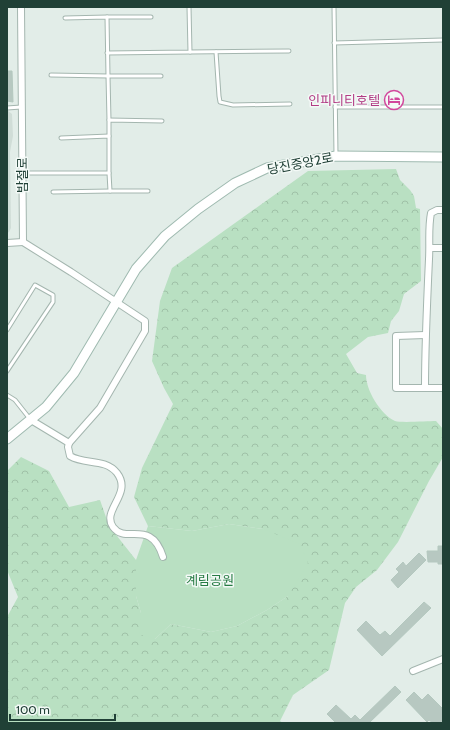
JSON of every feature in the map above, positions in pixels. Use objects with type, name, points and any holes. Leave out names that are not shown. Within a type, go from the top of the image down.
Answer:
[{"type":"street","name":"밤절로","points":[[21,7],[23,242]]},
{"type":"street","name":"당진중앙2로","points":[[7,439],[46,407],[74,373],[136,269],[165,236],[198,208],[235,183],[267,168],[336,156],[443,157]]},
{"type":"street","points":[[425,388],[425,336],[430,248],[429,223],[431,213],[437,210],[443,210]]},
{"type":"street","points":[[7,242],[23,242],[144,321],[145,332],[100,408],[69,443],[68,447],[70,456],[76,459],[106,464],[117,473],[122,485],[121,494],[113,507],[110,520],[113,527],[118,532],[124,534],[139,534],[151,538],[157,542],[163,557]]},
{"type":"street","points":[[430,248],[443,248]]},
{"type":"street","points":[[425,336],[396,336],[396,388],[443,388]]},
{"type":"street","points":[[31,420],[69,443]]},
{"type":"street","points":[[413,671],[443,659]]},
{"type":"lane","points":[[189,7],[190,52]]},
{"type":"lane","points":[[334,7],[336,156]]},
{"type":"lane","points":[[107,17],[110,191]]},
{"type":"lane","points":[[65,18],[151,17]]},
{"type":"lane","points":[[334,43],[443,40]]},
{"type":"lane","points":[[108,53],[288,51]]},
{"type":"lane","points":[[216,52],[218,96],[220,102],[233,105],[290,104]]},
{"type":"lane","points":[[51,75],[161,76]]},
{"type":"lane","points":[[335,106],[443,107]]},
{"type":"lane","points":[[7,108],[22,107]]},
{"type":"lane","points":[[109,120],[162,121]]},
{"type":"lane","points":[[61,138],[109,136]]},
{"type":"lane","points":[[22,173],[110,173]]},
{"type":"lane","points":[[53,192],[148,191]]},
{"type":"lane","points":[[7,330],[35,285],[54,295],[53,302],[7,371]]},
{"type":"lane","points":[[7,395],[15,400],[31,420]]},
{"type":"shaded area","points":[[7,110],[12,114],[13,136],[10,152],[11,228],[7,233]]},
{"type":"green space","points":[[396,169],[400,180],[414,196],[416,208],[420,209],[421,281],[404,294],[399,311],[391,321],[388,333],[368,337],[346,354],[357,373],[366,375],[368,388],[371,394],[379,407],[389,418],[398,422],[436,421],[443,429],[443,457],[398,542],[377,570],[356,587],[345,603],[329,670],[293,695],[280,721],[283,723],[7,723],[7,617],[18,597],[7,570],[7,471],[21,457],[49,471],[69,507],[100,500],[108,523],[136,560],[136,596],[141,613],[155,639],[171,624],[211,632],[237,626],[267,610],[288,596],[263,529],[229,524],[192,531],[148,526],[134,497],[142,468],[173,404],[152,361],[160,301],[172,268],[308,171]]},
{"type":"green space","name":"계림공원","points":[[229,524],[263,529],[300,544],[308,563],[288,596],[267,610],[237,626],[211,632],[171,624],[155,639],[139,634],[141,613],[136,596],[136,560],[148,526],[192,531]]},
{"type":"building","points":[[7,71],[12,71],[13,102],[7,101]]},
{"type":"building","points":[[438,546],[443,546],[443,564],[438,564],[438,562],[428,562],[427,551],[438,551]]},
{"type":"building","points":[[419,553],[426,560],[398,588],[391,580],[399,572],[396,569],[403,562],[406,566]]},
{"type":"building","points":[[424,602],[431,608],[382,656],[357,630],[366,621],[380,635],[385,631],[390,636]]},
{"type":"building","points":[[395,686],[401,692],[369,723],[336,723],[327,714],[336,705],[351,719],[355,715],[360,720]]},
{"type":"building","points":[[414,692],[422,700],[428,694],[443,709],[443,723],[433,723],[429,720],[427,722],[406,700]]},
{"type":"place","name":"인피니티호텔","points":[[394,100]]}]
